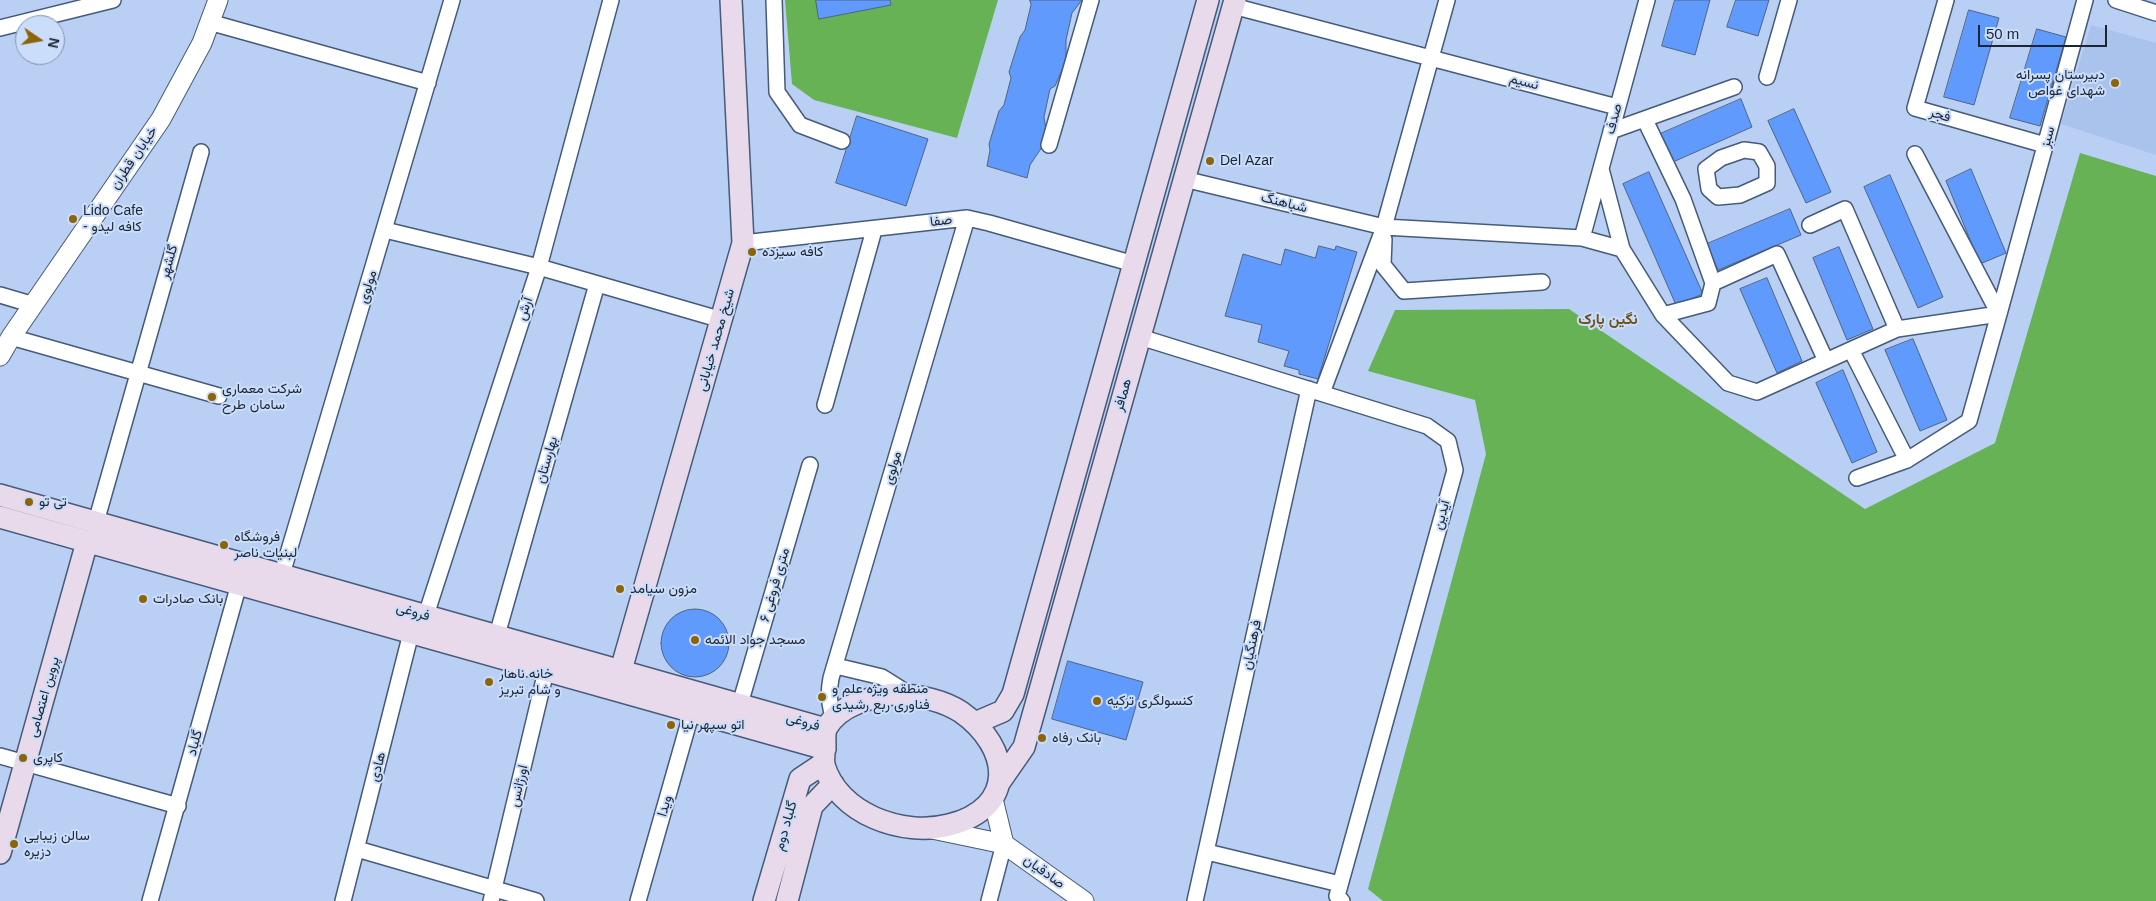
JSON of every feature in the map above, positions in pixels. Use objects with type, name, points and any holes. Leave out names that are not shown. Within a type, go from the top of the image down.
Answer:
[{"type":"main road","name":"شیخ محمد خیابانی","points":[[621,670],[743,243],[730,0]]},
{"type":"main road","points":[[1210,0],[1234,3]]},
{"type":"main road","name":"همافر","points":[[975,723],[1003,711],[1012,694],[1210,0]]},
{"type":"main road","name":"همافر","points":[[996,791],[1024,747],[1234,3]]},
{"type":"main road","name":"فروغى","points":[[0,495],[740,704],[827,740]]},
{"type":"main road","name":"فروغى","points":[[0,517],[692,711],[827,740]]},
{"type":"main road","name":"پروین اعتصامى","points":[[0,853],[87,542]]},
{"type":"main road","points":[[1045,578],[1070,584]]},
{"type":"main road","points":[[892,694],[910,695],[944,703],[960,711],[975,723],[990,739],[999,760],[996,791],[970,818],[930,829],[912,828],[879,820],[863,812],[833,784],[827,740],[853,705],[892,694]]},
{"type":"main road","name":"گلباد دوم","points":[[764,901],[800,779],[827,740]]},
{"type":"main road","name":"گلباد دوم","points":[[788,901],[812,806],[833,784]]},
{"type":"street","points":[[0,28],[113,0]]},
{"type":"street","name":"خیابان قطران","points":[[0,356],[11,337],[161,119],[202,43],[218,0]]},
{"type":"street","name":"مولوی","points":[[282,574],[452,0]]},
{"type":"street","name":"آرش","points":[[426,615],[539,267],[612,0]]},
{"type":"street","points":[[774,0],[777,92],[800,125],[842,141]]},
{"type":"street","points":[[1049,145],[1091,0]]},
{"type":"street","points":[[1447,0],[1384,227],[1383,264],[1404,291],[1542,282]]},
{"type":"street","name":"صدف","points":[[1582,238],[1647,0]]},
{"type":"street","points":[[1767,76],[1789,0]]},
{"type":"street","name":"فجر","points":[[1946,0],[1915,108],[2045,145]]},
{"type":"street","name":"سبز","points":[[1856,478],[1907,460],[1969,421],[2085,0]]},
{"type":"street","points":[[2116,0],[2156,13]]},
{"type":"street","name":"نسیم","points":[[1234,3],[1617,107]]},
{"type":"street","points":[[210,22],[428,83]]},
{"type":"street","points":[[1611,131],[1734,87]]},
{"type":"street","points":[[1645,120],[1683,199],[1713,283],[1708,303],[1662,315]]},
{"type":"street","name":"گلشهر","points":[[96,522],[201,152]]},
{"type":"street","points":[[1601,169],[1622,249],[1662,315],[1728,383],[1757,392],[1896,329],[1999,314],[1915,154]]},
{"type":"street","name":"شباهنگ","points":[[1184,179],[1384,227],[1582,238],[1622,249]]},
{"type":"street","points":[[1683,199],[1709,189]]},
{"type":"street","points":[[1810,225],[1845,209],[1896,329]]},
{"type":"street","name":"مولوی","points":[[827,740],[828,691],[966,218]]},
{"type":"street","name":"صفا","points":[[743,243],[874,230],[966,218],[989,222],[1134,264]]},
{"type":"street","name":"فرهنگیان","points":[[1195,901],[1315,391],[1384,227]]},
{"type":"street","points":[[385,230],[539,267],[722,320]]},
{"type":"street","points":[[825,405],[874,230]]},
{"type":"street","points":[[1713,283],[1777,254],[1826,361]]},
{"type":"street","name":"بهارستان","points":[[497,635],[597,284]]},
{"type":"street","points":[[0,296],[34,304]]},
{"type":"street","points":[[11,337],[219,396]]},
{"type":"street","name":"آیدین","points":[[1140,337],[1427,426],[1448,441],[1455,470],[1336,896],[1342,901]]},
{"type":"street","points":[[1851,350],[1907,460]]},
{"type":"street","name":"۶ متری فروغی","points":[[740,704],[810,465]]},
{"type":"street","name":"گلباد","points":[[150,901],[239,584]]},
{"type":"street","name":"هادی","points":[[343,901],[411,633]]},
{"type":"street","points":[[836,666],[882,677],[910,695]]},
{"type":"street","name":"اورژانس","points":[[492,895],[546,671]]},
{"type":"street","name":"ویدا","points":[[638,901],[692,711]]},
{"type":"street","points":[[0,756],[178,806]]},
{"type":"street","points":[[989,901],[1004,844],[996,791]]},
{"type":"street","points":[[930,829],[1004,844]]},
{"type":"street","name":"صادقیان","points":[[1004,844],[1084,901]]},
{"type":"street","points":[[357,849],[492,895],[536,901]]},
{"type":"street","points":[[1207,852],[1340,884]]},
{"type":"shaded area","name":"دبیرستان پسرانه شهدای غواص","points":[[2091,25],[2156,43],[2156,155],[2061,124]]},
{"type":"green space","points":[[785,0],[998,0],[957,138],[814,100],[792,84]]},
{"type":"green space","points":[[2080,153],[2156,176],[2156,901],[1383,901],[1368,889],[1486,454],[1475,400],[1368,371],[1395,310],[1569,309],[1865,509],[1995,443]]},
{"type":"building","points":[[816,0],[890,0],[891,5],[819,19]]},
{"type":"building","points":[[1030,0],[1082,0],[1072,13],[1066,40],[1066,61],[1055,86],[1050,89],[1044,117],[1046,130],[1042,147],[1030,165],[1027,178],[987,166],[990,150],[989,144],[999,111],[1004,105],[1011,78],[1009,72],[1020,37],[1025,30],[1031,5]]},
{"type":"building","points":[[1675,0],[1710,0],[1695,55],[1662,46]]},
{"type":"building","points":[[1736,0],[1769,0],[1758,36],[1727,27]]},
{"type":"building","points":[[1969,10],[1999,18],[1974,105],[1944,97]]},
{"type":"building","points":[[2037,29],[2066,37],[2040,126],[2010,118]]},
{"type":"building","points":[[1741,99],[1752,127],[1673,162],[1660,134]]},
{"type":"building","points":[[1794,109],[1831,192],[1806,203],[1768,121]]},
{"type":"building","points":[[857,116],[928,139],[906,206],[836,183]]},
{"type":"building","points":[[1971,169],[2006,253],[1980,264],[1946,181]]},
{"type":"building","points":[[1649,172],[1703,294],[1676,305],[1623,184]]},
{"type":"building","points":[[1890,175],[1943,297],[1918,308],[1864,187]]},
{"type":"building","points":[[1790,209],[1801,235],[1718,270],[1707,244]]},
{"type":"building","points":[[1319,246],[1335,250],[1336,246],[1357,252],[1318,379],[1299,374],[1299,370],[1284,366],[1289,351],[1258,342],[1262,325],[1225,316],[1243,254],[1281,265],[1285,249],[1315,258]]},
{"type":"building","points":[[1839,247],[1873,329],[1847,340],[1813,258]]},
{"type":"building","points":[[1767,278],[1802,361],[1777,373],[1740,289]]},
{"type":"building","points":[[1913,339],[1947,420],[1920,431],[1885,350]]},
{"type":"building","points":[[1843,370],[1877,452],[1852,463],[1816,383]]},
{"type":"building","name":"مسجد جواد الائمه","points":[[695,609],[708,612],[719,619],[726,630],[729,643],[726,656],[719,667],[708,674],[695,677],[682,674],[671,667],[664,656],[661,643],[664,630],[671,619],[682,612]]},
{"type":"building","name":"کنسولگری ترکیه","points":[[1068,661],[1143,682],[1126,740],[1052,719]]},
{"type":"place","name":"دبیرستان پسرانه شهدای غواص","points":[[2115,83]]},
{"type":"place","name":"Del Azar","points":[[1210,161]]},
{"type":"place","name":"Lido Cafe - کافه لیدو","points":[[73,219]]},
{"type":"place","name":"کافه سیزده","points":[[752,252]]},
{"type":"place","name":"شرکت معماری سامان طرح","points":[[212,397]]},
{"type":"place","name":"تی تو","points":[[29,502]]},
{"type":"place","name":"فروشگاه لبنیات ناصر","points":[[224,545]]},
{"type":"place","name":"مزون سیامد","points":[[620,589]]},
{"type":"place","name":"بانک صادرات","points":[[143,599]]},
{"type":"place","name":"مسجد جواد الائمه","points":[[695,640]]},
{"type":"place","name":"خانه ناهار و شام تبریز","points":[[489,682]]},
{"type":"place","name":"منطقه ویژه علم و فناوری ربع رشیدی","points":[[822,697]]},
{"type":"place","name":"کنسولگری ترکیه","points":[[1097,701]]},
{"type":"place","name":"اتو سپهر نیا","points":[[671,725]]},
{"type":"place","name":"بانک رفاه","points":[[1042,738]]},
{"type":"place","name":"کاپری","points":[[23,758]]},
{"type":"place","name":"سالن زیبایی دزیره","points":[[14,844]]},
{"type":"district","name":"نگین پارک","points":[[1608,320]]}]
